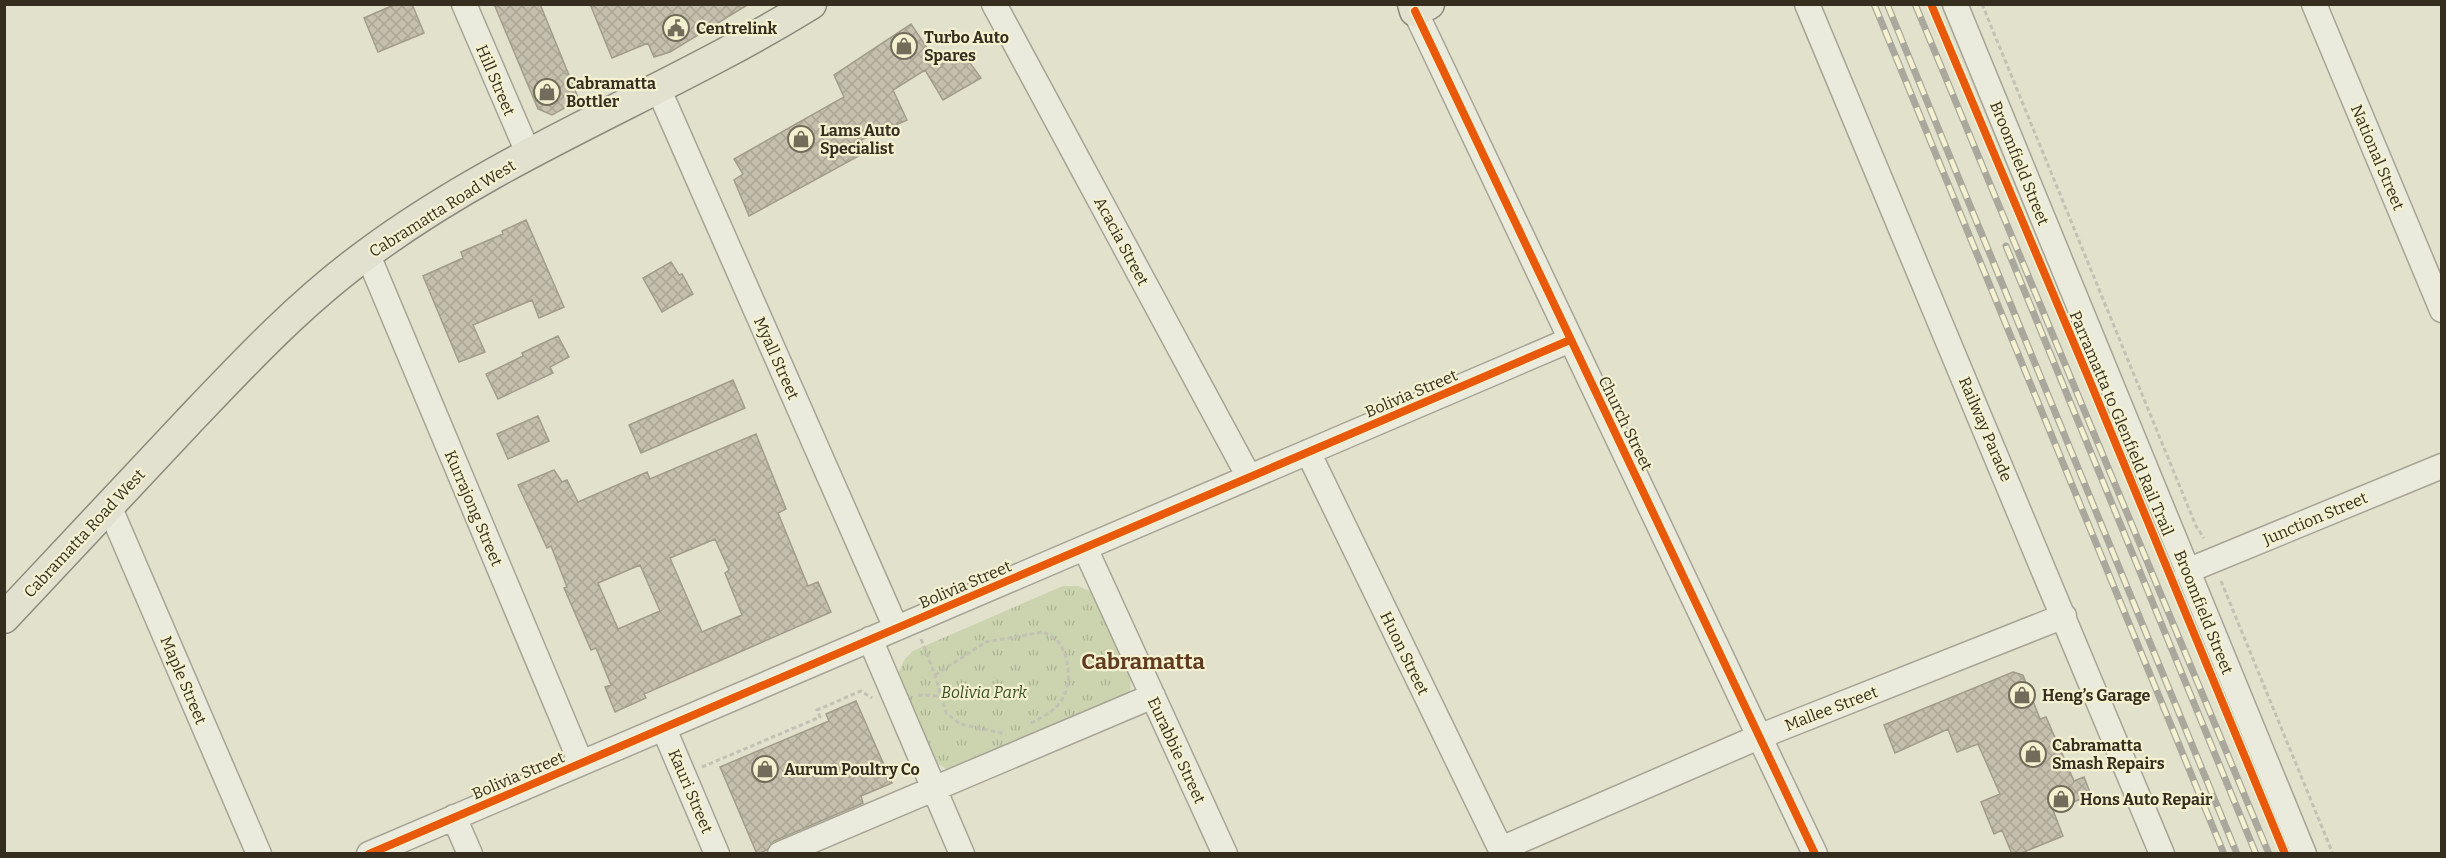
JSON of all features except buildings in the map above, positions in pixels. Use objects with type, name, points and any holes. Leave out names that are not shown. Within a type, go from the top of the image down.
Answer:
[{"type":"main road","name":"Cabramatta Road West","points":[[4,618],[277,329],[367,253],[444,203],[529,155],[771,29],[811,4]]},
{"type":"street","name":"Hill Street","points":[[464,4],[529,155]]},
{"type":"street","name":"Acacia Street","points":[[994,4],[1249,477]]},
{"type":"street","name":"Railway Parade","points":[[1808,4],[2162,854]]},
{"type":"street","name":"Broomfield Street","points":[[1955,4],[2304,854]]},
{"type":"street","name":"National Street","points":[[2314,4],[2442,310]]},
{"type":"street","name":"Church Street","points":[[1419,7],[1570,340],[1761,736],[1815,854]]},
{"type":"street","name":"Myall Street","points":[[658,88],[905,624]]},
{"type":"street","name":"Kurrajong Street","points":[[367,253],[581,763]]},
{"type":"street","name":"Bolivia Street","points":[[369,854],[1570,340]]},
{"type":"street","name":"Huon Street","points":[[1308,452],[1502,851]]},
{"type":"street","name":"Junction Street","points":[[2187,571],[2442,466]]},
{"type":"street","name":"Maple Street","points":[[109,506],[259,854]]},
{"type":"street","name":"Eurabbie Street","points":[[1085,548],[1225,854]]},
{"type":"street","name":"Mallee Street","points":[[1502,851],[1761,736],[2064,616]]},
{"type":"street","points":[[870,639],[962,854]]},
{"type":"street","points":[[780,854],[933,787],[991,765],[1153,696]]},
{"type":"street","name":"Kauri Street","points":[[664,729],[717,854]]},
{"type":"street","points":[[454,817],[470,854]]},
{"type":"path","points":[[1982,4],[2196,526],[2204,538]]},
{"type":"path","points":[[2221,581],[2333,854]]},
{"type":"path","points":[[905,624],[935,675],[945,713],[960,724],[1006,735],[1012,732]]},
{"type":"path","points":[[935,675],[986,642],[1043,632],[1058,642],[1066,658],[1069,680],[1061,700],[1045,716],[1024,726]]},
{"type":"path","points":[[684,775],[820,717],[817,710],[861,691],[875,704]]},
{"type":"green space","name":"Bolivia Park","points":[[1063,586],[1078,586],[1092,592],[1131,677],[1130,691],[1120,702],[965,772],[947,769],[936,763],[898,674],[904,660],[913,651]]},
{"type":"railway","points":[[1874,4],[2224,854]]},
{"type":"railway","points":[[1887,4],[2237,854]]},
{"type":"railway","points":[[1915,4],[2269,854]]},
{"type":"railway","points":[[2006,246],[2256,854]]},
{"type":"cycle path","name":"Parramatta to Glenfield Rail Trail","points":[[1931,4],[2285,854]]},
{"type":"cycle path","points":[[1415,11],[1815,854]]},
{"type":"cycle path","points":[[369,854],[1570,340]]},
{"type":"place","name":"Centrelink","points":[[676,28]]},
{"type":"place","name":"Turbo Auto Spares","points":[[904,46]]},
{"type":"place","name":"Cabramatta Bottler","points":[[547,92]]},
{"type":"place","name":"Lams Auto Specialist","points":[[801,139]]},
{"type":"place","name":"Heng’s Garage","points":[[2022,695]]},
{"type":"place","name":"Cabramatta Smash Repairs","points":[[2033,754]]},
{"type":"place","name":"Aurum Poultry Co","points":[[765,769]]},
{"type":"place","name":"Hons Auto Repair","points":[[2061,799]]},
{"type":"district","name":"Cabramatta","points":[[1143,661]]}]
